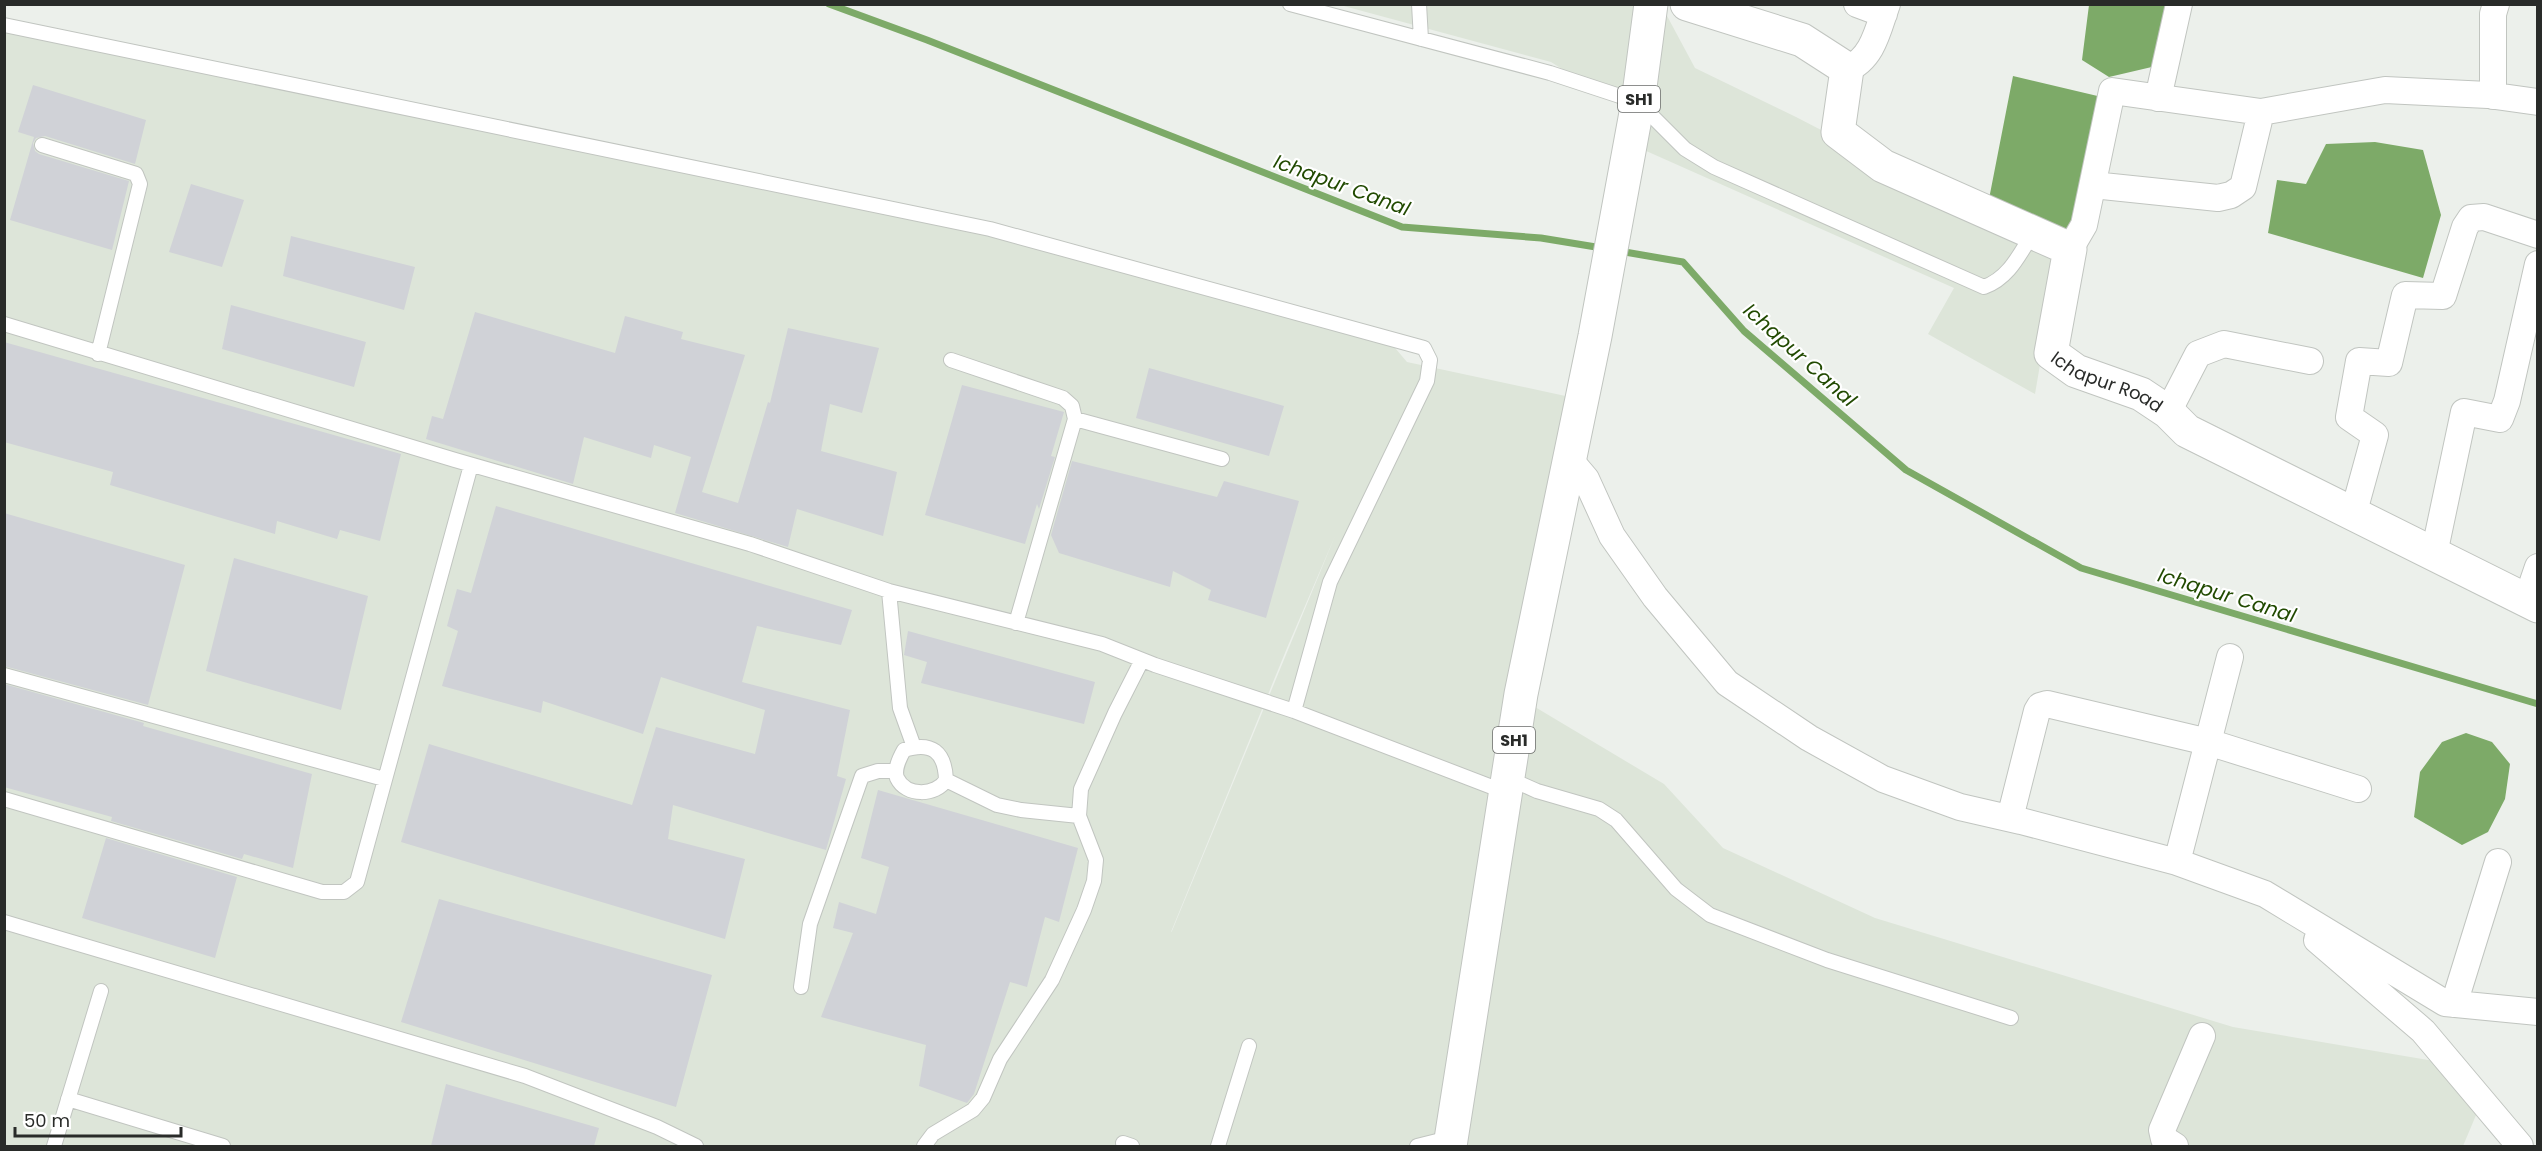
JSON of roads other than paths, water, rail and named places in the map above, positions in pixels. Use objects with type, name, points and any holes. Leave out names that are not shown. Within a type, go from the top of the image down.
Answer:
[{"type":"street","name":"SH1","points":[[1451,1142],[1521,694],[1595,336],[1638,102],[1651,4]]},
{"type":"street","points":[[1688,4],[1759,15],[1847,69]]},
{"type":"street","points":[[1847,69],[1859,65],[1868,54],[1886,9],[1857,4]]},
{"type":"street","points":[[2158,98],[2175,31],[2179,4]]},
{"type":"street","points":[[2493,96],[2493,14],[2496,4]]},
{"type":"street","points":[[1847,69],[1838,132],[1883,166],[2070,249],[2084,225],[2112,91],[2261,112],[2385,90],[2493,96],[2538,102]]},
{"type":"street","points":[[2093,185],[2218,198],[2231,195],[2243,187],[2261,112]]},
{"type":"street","points":[[2353,514],[2375,435],[2349,417],[2359,361],[2389,363],[2404,295],[2443,296],[2464,227],[2471,218],[2484,217],[2538,235]]},
{"type":"street","name":"Ichapur Road","points":[[2070,249],[2051,353],[2076,371],[2141,394],[2168,412],[2187,430],[2532,604]]},
{"type":"street","points":[[2434,554],[2464,412],[2500,419],[2507,401],[2538,264]]},
{"type":"street","points":[[2168,412],[2198,354],[2224,344],[2310,361]]},
{"type":"street","points":[[1569,459],[1586,479],[1612,536],[1654,597],[1727,682],[1809,738],[1883,779],[1960,807],[2177,862],[2265,894],[2445,1003],[2538,1012]]},
{"type":"street","points":[[2532,604],[2538,567]]},
{"type":"street","points":[[2177,862],[2230,657]]},
{"type":"street","points":[[2010,818],[2040,706],[2047,704],[2208,742],[2358,789]]},
{"type":"street","points":[[2454,1005],[2498,862]]},
{"type":"street","points":[[2265,894],[2423,1031],[2520,1146]]},
{"type":"street","points":[[2175,1146],[2164,1139],[2162,1130],[2202,1036]]},
{"type":"lane","points":[[1290,4],[1550,73],[1638,102],[1685,149],[1714,167],[1984,287],[1995,283],[2010,270],[2033,232]]},
{"type":"lane","points":[[1419,4],[1421,39]]},
{"type":"lane","points":[[4,25],[990,229],[1424,348],[1430,360],[1427,381],[1330,582],[1294,711]]},
{"type":"lane","points":[[42,144],[136,174],[139,178],[140,184],[98,354]]},
{"type":"lane","points":[[4,324],[471,465],[750,544],[889,591],[1102,644],[1142,660],[1507,785],[1599,809],[1616,820],[1676,889],[1710,915],[1827,960],[2011,1018]]},
{"type":"lane","points":[[951,360],[1063,398],[1072,406],[1075,419],[1016,623]]},
{"type":"lane","points":[[1075,419],[1222,459]]},
{"type":"lane","points":[[4,800],[322,892],[344,892],[357,882],[471,465]]},
{"type":"lane","points":[[889,591],[900,708],[914,747]]},
{"type":"lane","points":[[924,1146],[933,1134],[973,1110],[983,1098],[1000,1059],[1052,980],[1084,910],[1094,881],[1096,860],[1078,816],[1081,789],[1142,660]]},
{"type":"lane","points":[[4,675],[384,779]]},
{"type":"lane","points":[[923,746],[940,754],[945,765],[946,780],[941,787],[934,790],[917,792],[904,785],[897,778],[896,771],[904,750],[923,746]]},
{"type":"lane","points":[[801,987],[810,924],[862,776],[878,771],[896,771]]},
{"type":"lane","points":[[946,780],[997,805],[1078,816]]},
{"type":"lane","points":[[4,922],[525,1076],[657,1127],[696,1146]]},
{"type":"lane","points":[[54,1146],[102,991]]},
{"type":"lane","points":[[1218,1146],[1249,1046]]},
{"type":"lane","points":[[68,1099],[223,1146]]},
{"type":"lane","points":[[1417,1146],[1451,1142]]},
{"type":"waterway","name":"Ichapur Canal","points":[[829,4],[927,40],[1402,227],[1541,238],[1602,248]]},
{"type":"waterway","name":"Ichapur Canal","points":[[1619,251],[1683,262],[1744,331],[1906,470],[2081,568],[2538,704]]}]
